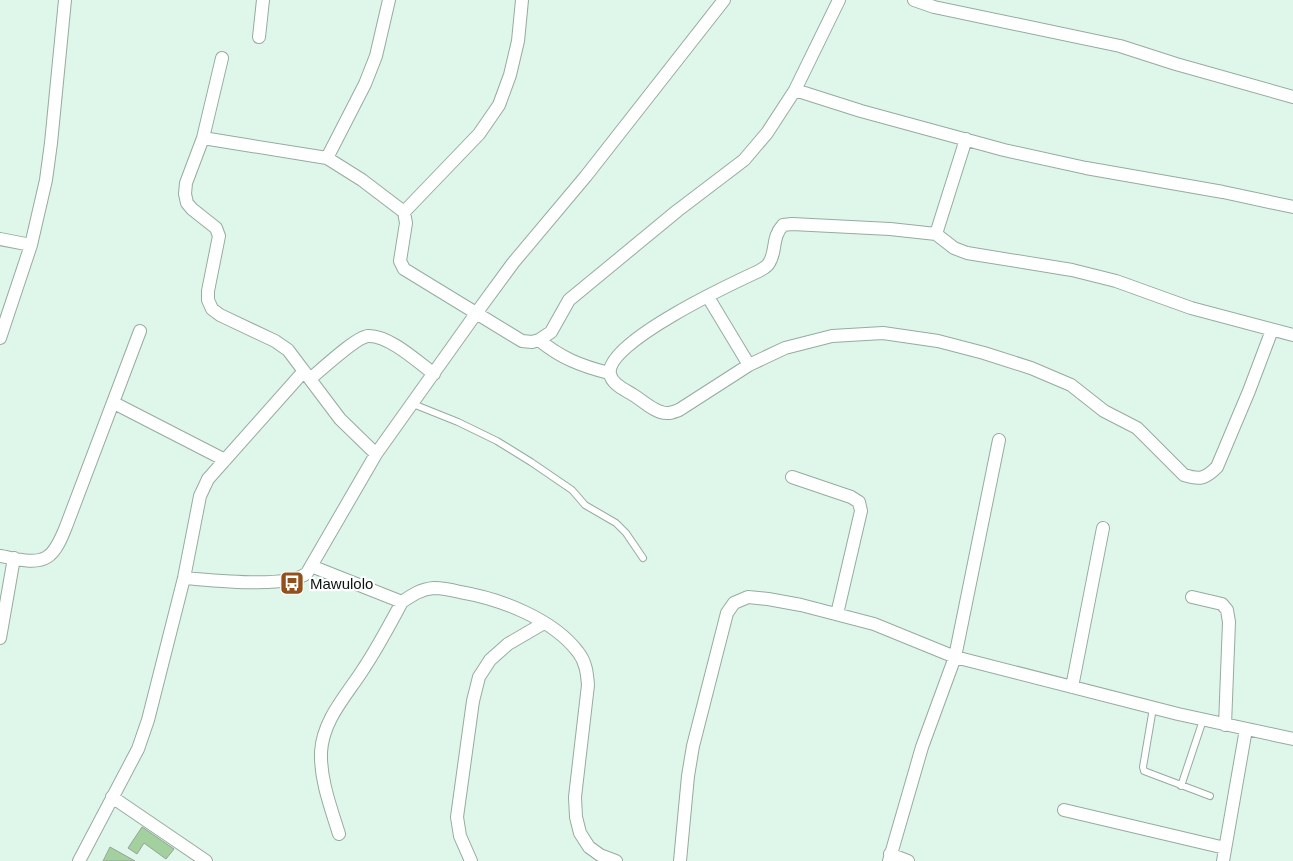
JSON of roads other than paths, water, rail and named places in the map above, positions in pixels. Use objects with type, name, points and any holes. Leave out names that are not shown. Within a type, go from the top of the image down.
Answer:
[{"type":"street","points":[[0,338],[32,244],[46,180],[52,143],[64,0]]},
{"type":"street","points":[[259,37],[263,0]]},
{"type":"street","points":[[327,158],[365,84],[376,56],[389,0]]},
{"type":"street","points":[[404,212],[479,134],[499,105],[510,76],[518,41],[522,0]]},
{"type":"street","points":[[184,578],[279,582],[302,577],[307,574],[376,454],[513,263],[586,176],[724,0]]},
{"type":"street","points":[[202,138],[327,158],[362,180],[404,212],[406,228],[400,261],[404,270],[502,330],[522,340],[532,342],[551,332],[569,300],[677,211],[744,160],[767,133],[795,90],[839,0]]},
{"type":"street","points":[[914,0],[934,7],[1120,46],[1293,97]]},
{"type":"street","points":[[222,58],[202,138],[186,183],[185,194],[187,203],[216,228],[219,236],[208,300],[212,309],[220,315],[275,341],[288,350],[340,419],[376,454]]},
{"type":"street","points":[[795,90],[861,111],[1048,160],[1223,192],[1293,207]]},
{"type":"street","points":[[936,234],[966,140]]},
{"type":"street","points":[[1272,330],[1217,467],[1208,476],[1194,478],[1184,475],[1137,428],[1104,411],[1070,386],[1031,368],[984,353],[883,332],[832,336],[785,348],[748,365],[679,410],[668,413],[658,410],[613,382],[610,372],[612,362],[642,335],[674,314],[759,271],[768,264],[773,254],[777,231],[783,225],[890,229],[936,234],[954,248],[967,253],[1072,270],[1107,279],[1191,308],[1293,335]]},
{"type":"street","points":[[0,239],[32,244]]},
{"type":"street","points":[[708,297],[748,365]]},
{"type":"street","points":[[0,556],[35,560],[47,557],[54,549],[67,524],[140,331]]},
{"type":"street","points":[[79,861],[138,749],[148,720],[184,578],[200,496],[208,479],[307,375],[354,342],[367,336],[382,338],[398,347],[434,374]]},
{"type":"street","points":[[539,340],[562,357],[589,368],[610,372]]},
{"type":"street","points":[[114,403],[225,460]]},
{"type":"street","points":[[908,861],[889,858],[922,747],[955,658],[999,440]]},
{"type":"street","points":[[792,477],[851,497],[860,502],[861,511],[838,614]]},
{"type":"street","points":[[1072,687],[1103,528]]},
{"type":"street","points":[[0,638],[14,558]]},
{"type":"street","points":[[311,566],[402,602]]},
{"type":"street","points":[[339,834],[325,788],[322,771],[321,752],[324,734],[331,716],[364,670],[402,602],[418,591],[434,588],[475,594],[520,610],[544,623],[579,653],[586,667],[588,685],[575,797],[576,817],[580,833],[589,847],[600,855],[616,861]]},
{"type":"street","points":[[680,861],[688,776],[693,746],[727,613],[734,603],[748,597],[784,602],[874,624],[955,658],[1203,720],[1293,739]]},
{"type":"street","points":[[1192,598],[1222,604],[1227,610],[1229,622],[1225,725]]},
{"type":"street","points":[[471,861],[460,836],[457,817],[473,701],[479,678],[490,660],[508,644],[544,623]]},
{"type":"street","points":[[1223,861],[1246,729]]},
{"type":"street","points":[[112,797],[206,861]]},
{"type":"street","points":[[1064,810],[1225,848]]},
{"type":"lane","points":[[413,404],[458,422],[497,441],[531,462],[572,490],[585,505],[616,523],[626,533],[643,558]]},
{"type":"lane","points":[[1153,708],[1143,767],[1144,771],[1210,796]]},
{"type":"lane","points":[[1181,786],[1203,720]]},
{"type":"place","name":"Mawulolo","points":[[292,583]]}]
